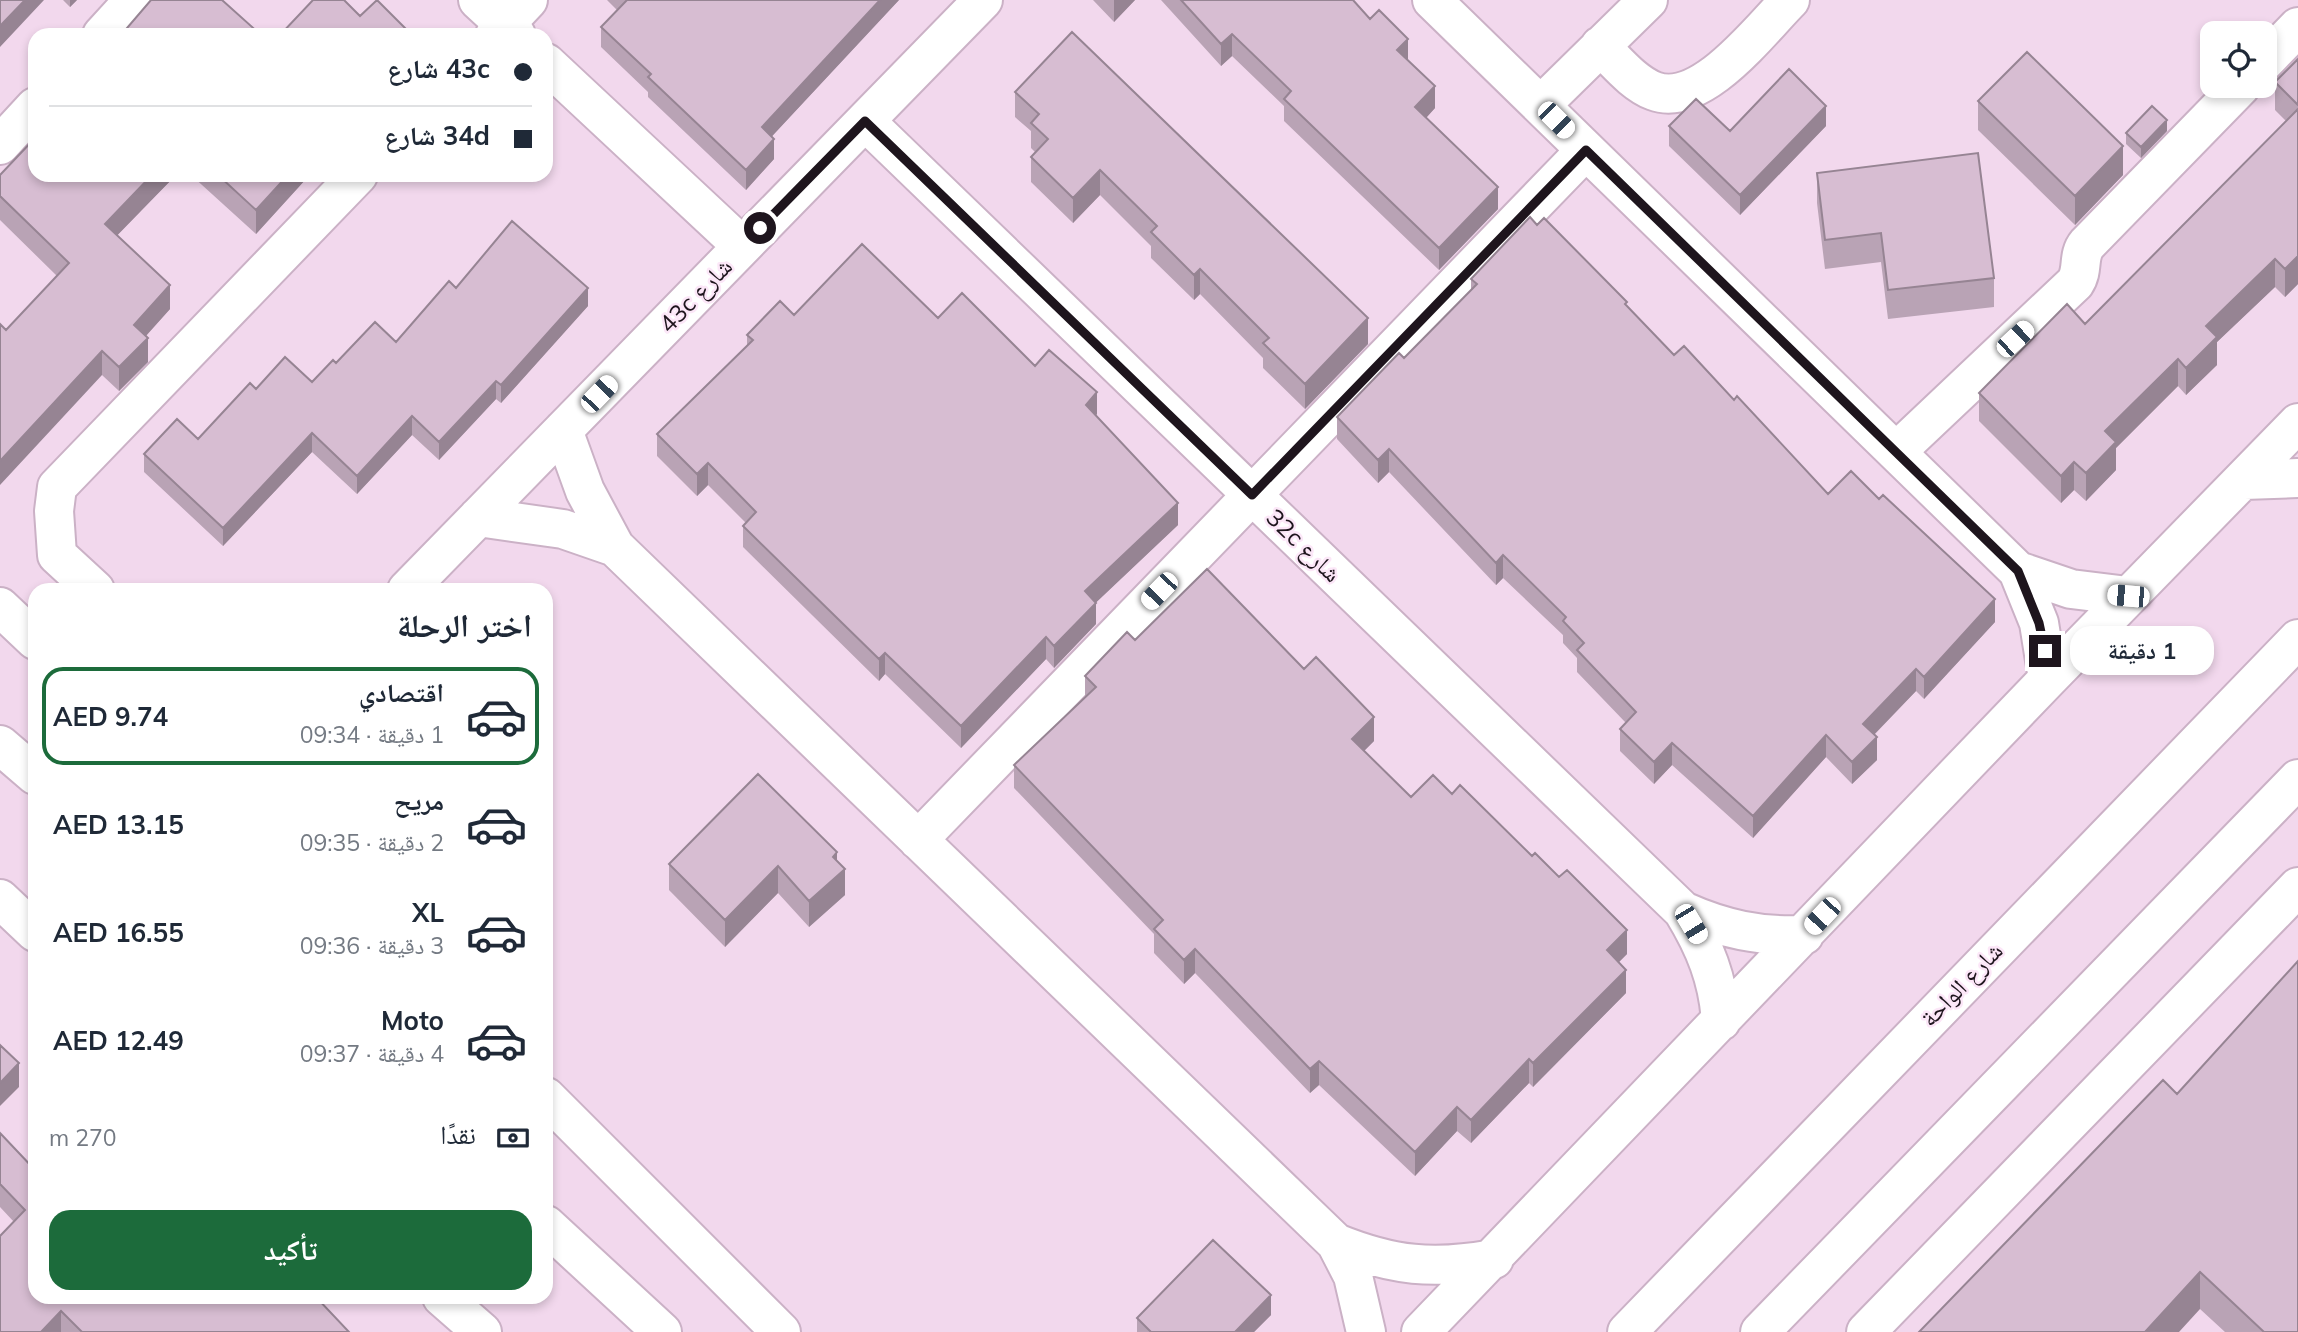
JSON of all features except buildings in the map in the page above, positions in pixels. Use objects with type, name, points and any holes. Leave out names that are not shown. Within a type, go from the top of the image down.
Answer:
[{"type":"street","points":[[108,28],[134,0]]},
{"type":"street","name":"43c شارع","points":[[414,583],[983,0]]},
{"type":"street","points":[[1432,0],[2018,571],[2039,623],[2048,679]]},
{"type":"street","points":[[1541,105],[1648,0]]},
{"type":"street","points":[[1601,46],[1637,81],[1654,91],[1674,94],[1693,90],[1710,79],[1790,0]]},
{"type":"street","points":[[2277,49],[2298,27]]},
{"type":"street","points":[[553,70],[743,246]]},
{"type":"street","points":[[1896,452],[2075,283],[2081,273],[2081,255],[2087,244],[2229,98]]},
{"type":"street","points":[[0,145],[28,115]]},
{"type":"street","name":"32c شارع","points":[[865,121],[1683,911],[1711,963],[1719,992],[1721,1021]]},
{"type":"street","points":[[918,840],[1586,150]]},
{"type":"street","points":[[87,583],[57,555],[54,511],[57,487],[351,182]]},
{"type":"street","points":[[1421,1332],[2128,596],[2298,423]]},
{"type":"street","points":[[563,430],[585,491],[615,547],[1336,1243],[1353,1276],[1364,1312],[1366,1332]]},
{"type":"street","points":[[2244,480],[2298,478]]},
{"type":"street","points":[[478,517],[563,529],[615,547]]},
{"type":"street","points":[[2018,571],[2071,589],[2128,596]]},
{"type":"street","points":[[0,607],[28,633]]},
{"type":"street","name":"شارع الواحة","points":[[1627,1332],[2298,639]]},
{"type":"street","points":[[0,745],[28,769]]},
{"type":"street","points":[[1760,1332],[2298,779]]},
{"type":"street","points":[[2263,814],[2298,789]]},
{"type":"street","points":[[1866,1332],[2298,887]]},
{"type":"street","points":[[0,899],[28,925]]},
{"type":"street","name":"32c شارع","points":[[1683,911],[1742,932],[1773,937],[1804,935]]},
{"type":"street","points":[[553,1104],[781,1332]]},
{"type":"street","points":[[553,1231],[662,1332]]},
{"type":"street","points":[[1336,1243],[1373,1258],[1413,1265],[1454,1266],[1494,1259]]},
{"type":"street","points":[[450,1304],[482,1332]]},
{"type":"route","points":[[760,228],[865,121],[1252,495],[1586,150],[2018,571],[2030,596],[2045,651]]}]
